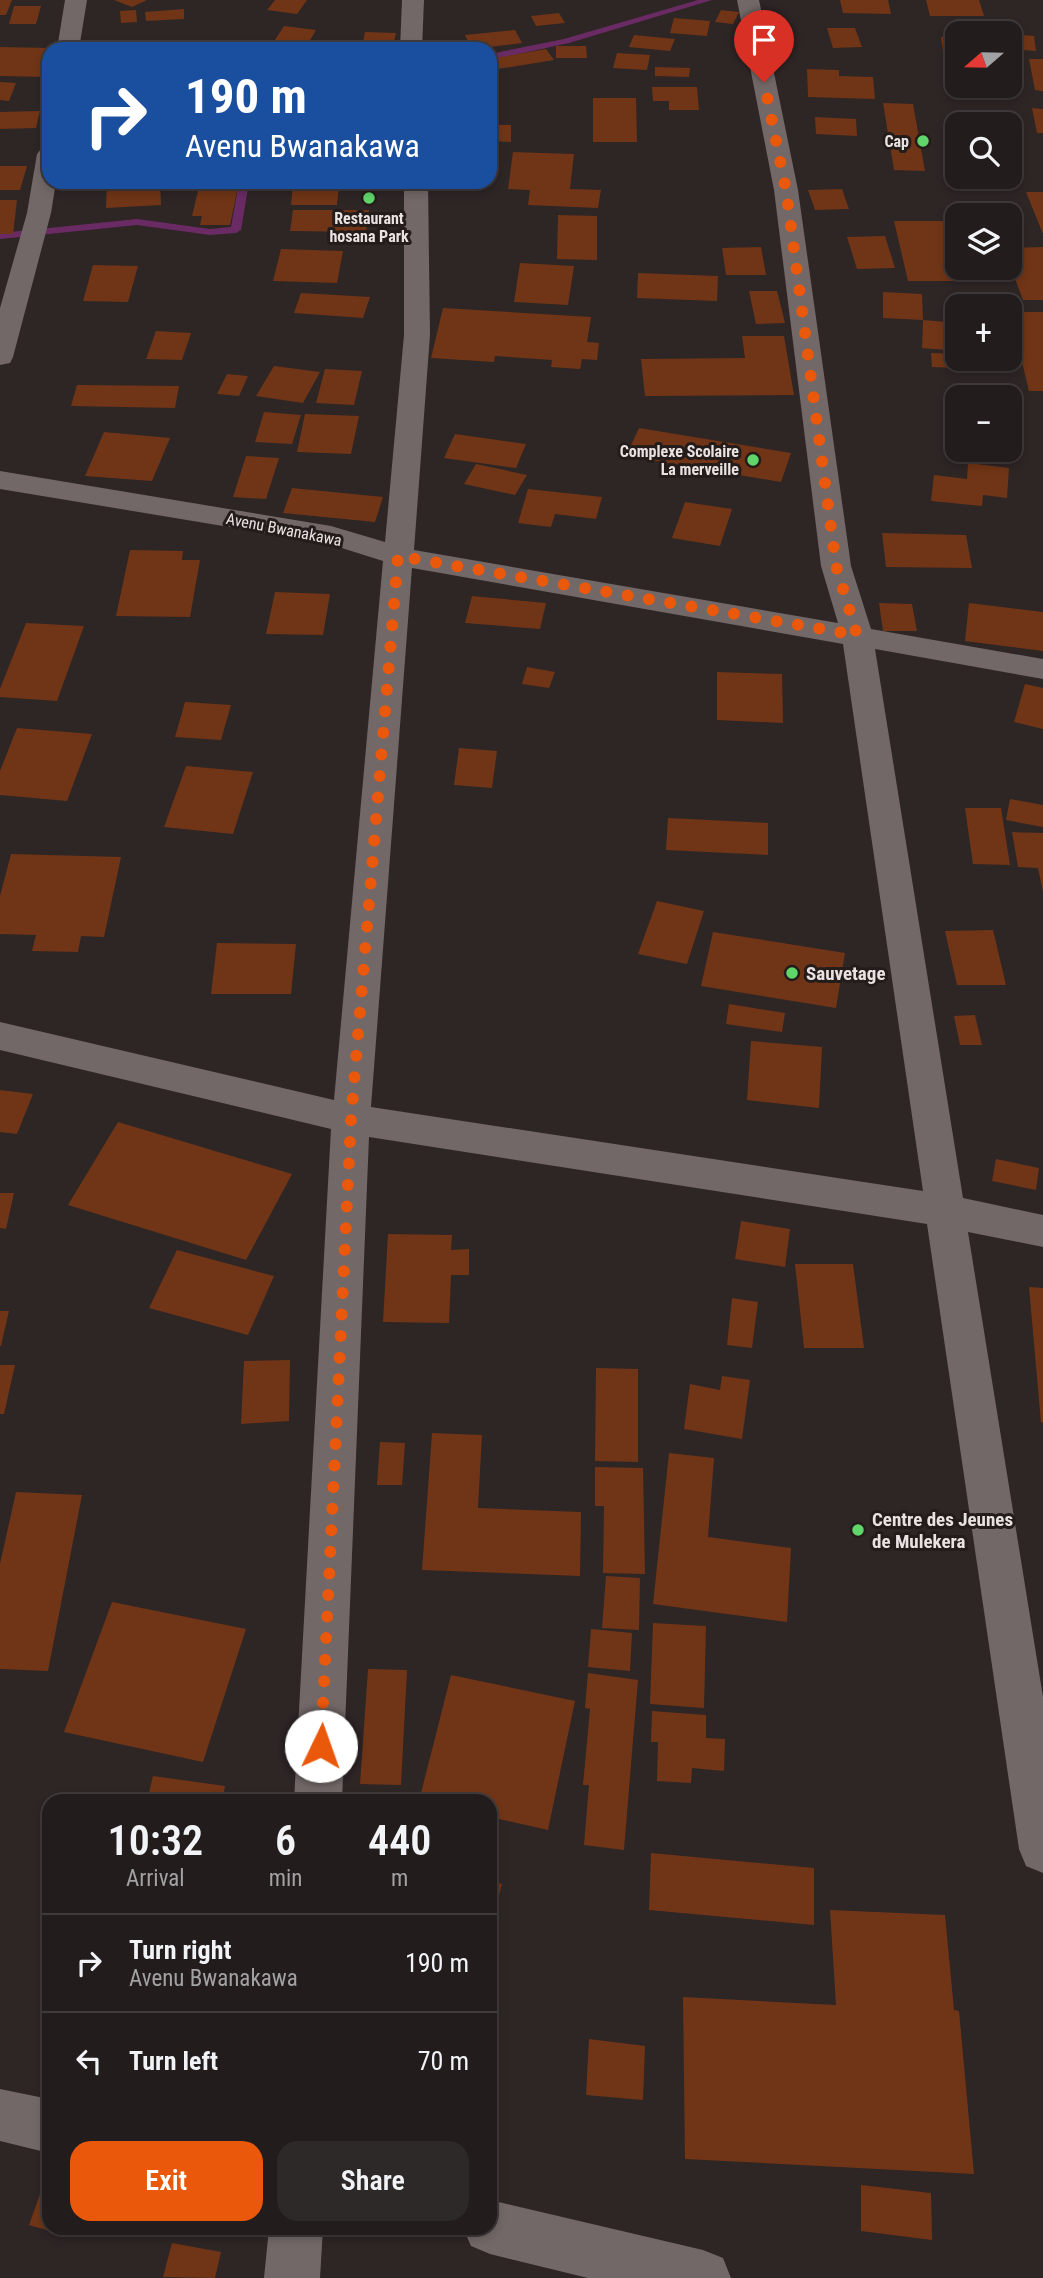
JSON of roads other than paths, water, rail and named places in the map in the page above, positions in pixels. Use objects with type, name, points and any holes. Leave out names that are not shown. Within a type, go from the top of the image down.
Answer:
[{"type":"street","points":[[69,42],[76,0]]},
{"type":"street","points":[[411,42],[413,0]]},
{"type":"street","points":[[748,0],[786,190],[836,566],[857,635],[1043,1849]]},
{"type":"street","points":[[0,357],[33,234],[42,189]]},
{"type":"street","points":[[318,1794],[351,1119],[417,335],[416,189]]},
{"type":"street","name":"Avenu Bwanakawa","points":[[0,480],[331,535],[398,556],[1043,669]]},
{"type":"street","points":[[0,1036],[351,1119],[947,1211],[1043,1231]]},
{"type":"street","points":[[0,2115],[42,2124]]},
{"type":"street","points":[[497,2229],[703,2278]]},
{"type":"street","points":[[292,2278],[295,2235]]},
{"type":"waterway","points":[[497,56],[566,41],[708,0]]},
{"type":"waterway","points":[[0,236],[137,222],[210,232],[236,230],[243,189]]},
{"type":"place","name":"Cap","points":[[923,141]]},
{"type":"place","name":"Restaurant hosana Park","points":[[369,198]]},
{"type":"place","name":"Complexe Scolaire La merveille","points":[[753,460]]},
{"type":"place","name":"Sauvetage","points":[[792,973]]},
{"type":"place","name":"Centre des Jeunes de Mulekera","points":[[858,1530]]}]
